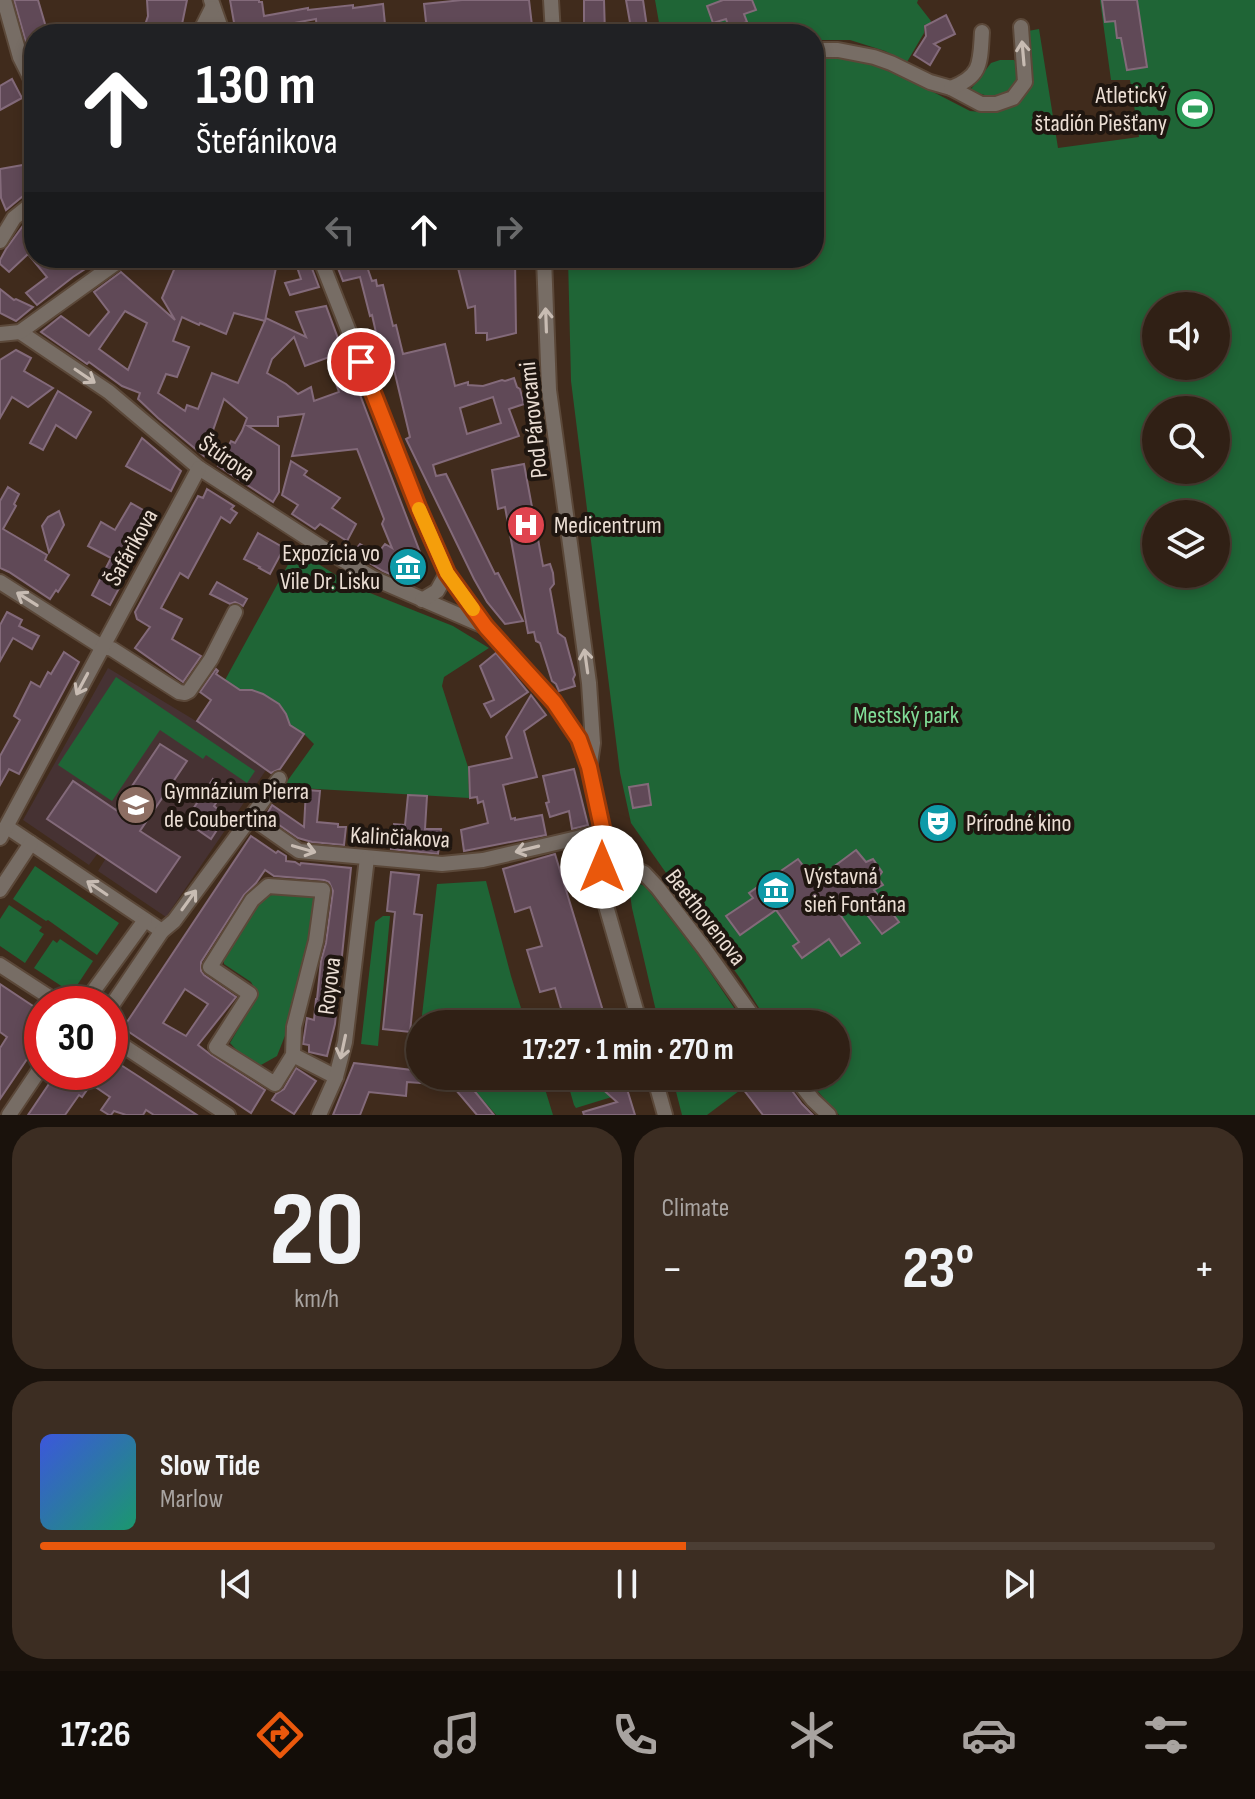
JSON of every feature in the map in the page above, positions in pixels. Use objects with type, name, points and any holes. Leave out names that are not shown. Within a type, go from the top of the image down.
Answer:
[{"type":"street","points":[[4,0],[24,65]]},
{"type":"street","points":[[551,0],[552,24]]},
{"type":"street","points":[[203,24],[212,4]]},
{"type":"street","points":[[212,4],[219,24]]},
{"type":"street","points":[[824,50],[874,57],[951,88],[981,104],[996,104],[1013,98],[1025,82],[1021,27]]},
{"type":"street","points":[[951,88],[969,81],[980,61],[982,32]]},
{"type":"street","points":[[0,241],[14,218],[24,210]]},
{"type":"street","points":[[0,334],[20,332],[109,268]]},
{"type":"street","points":[[324,268],[447,573],[486,627],[554,702],[579,739],[589,767],[603,832],[600,885],[636,1010]]},
{"type":"street","name":"Pod Párovcami","points":[[544,268],[549,390],[591,702],[593,743],[589,767]]},
{"type":"street","name":"Štúrova","points":[[20,332],[109,392],[199,468],[373,578],[486,627]]},
{"type":"street","name":"Šafárikova","points":[[4,832],[199,468]]},
{"type":"street","points":[[422,600],[437,591],[447,573]]},
{"type":"street","points":[[0,583],[102,647],[112,649],[185,693],[211,659],[235,612]]},
{"type":"street","points":[[567,720],[584,712],[591,702]]},
{"type":"street","points":[[125,986],[162,931],[174,921],[279,779]]},
{"type":"street","name":"Kalinčiakova","points":[[250,817],[299,851],[442,864],[483,860],[603,832]]},
{"type":"street","points":[[4,832],[31,843],[162,931]]},
{"type":"street","points":[[0,890],[31,843]]},
{"type":"street","name":"Royova","points":[[319,1115],[336,1077],[345,1042],[367,858]]},
{"type":"street","name":"Beethovenova","points":[[602,867],[635,869],[644,873],[748,1010]]},
{"type":"street","points":[[268,886],[323,890],[316,941],[294,1027],[293,1055],[275,1084],[216,1047],[250,994],[210,967],[252,900],[268,886]]},
{"type":"street","points":[[97,986],[145,920]]},
{"type":"street","points":[[0,965],[32,986]]},
{"type":"street","points":[[128,1049],[228,1115]]},
{"type":"street","points":[[293,1055],[336,1077]]},
{"type":"street","points":[[9,1115],[26,1090]]},
{"type":"street","points":[[658,1090],[665,1115]]},
{"type":"street","points":[[805,1090],[829,1115]]},
{"type":"shaded area","name":"Gymnázium Pierra de Coubertina","points":[[108,668],[196,721],[225,680],[263,694],[279,704],[290,725],[304,734],[275,776],[266,770],[166,917],[98,871],[106,858],[98,853],[89,865],[23,820]]},
{"type":"green space","points":[[655,0],[918,0],[917,3],[931,21],[924,25],[924,33],[907,62],[850,40],[824,40],[824,24],[659,24]]},
{"type":"green space","name":"Mestský park","points":[[1100,0],[1255,0],[1255,1115],[839,1115],[817,1090],[850,1090],[850,1010],[760,1010],[631,823],[620,773],[571,381],[568,268],[824,268],[824,54],[842,53],[908,79],[970,111],[993,113],[1016,104],[1030,86],[1033,74],[1028,31],[1039,29],[1058,148],[1139,137],[1130,80],[1111,80]]},
{"type":"green space","points":[[1014,60],[1020,67],[1009,90],[988,96],[971,89],[991,63]]},
{"type":"green space","points":[[296,550],[355,587],[453,626],[489,648],[444,677],[442,686],[468,767],[469,798],[283,787],[314,744],[290,725],[279,704],[252,690],[240,690],[225,680]]},
{"type":"green space","points":[[116,677],[255,771],[247,783],[206,755],[203,759],[160,730],[112,801],[58,765]]},
{"type":"green space","points":[[35,866],[119,923],[97,955],[13,899]]},
{"type":"green space","points":[[486,881],[522,1010],[423,1010],[437,884]]},
{"type":"green space","points":[[632,885],[645,886],[697,953],[736,1010],[656,1010],[632,908]]},
{"type":"green space","points":[[283,890],[319,894],[292,1018],[277,1056],[261,1065],[245,1059],[230,1043],[258,995],[251,982],[224,964],[224,952],[256,902]]},
{"type":"green space","points":[[9,905],[42,927],[39,931],[44,934],[25,963],[0,946],[0,919]]},
{"type":"green space","points":[[383,916],[390,916],[378,1046],[361,1044],[375,922]]},
{"type":"green space","points":[[60,939],[93,961],[77,986],[61,986],[34,968],[53,940],[57,943]]},
{"type":"green space","points":[[474,1090],[545,1090],[553,1115],[496,1115]]},
{"type":"green space","points":[[570,1090],[606,1090],[615,1096],[576,1108]]},
{"type":"green space","points":[[676,1090],[740,1090],[707,1115],[682,1115]]},
{"type":"building","points":[[14,0],[38,0],[45,24],[24,24],[24,35]]},
{"type":"building","points":[[147,0],[187,0],[182,24],[145,24]]},
{"type":"building","points":[[230,0],[259,0],[264,16],[308,8],[383,4],[385,24],[316,24],[316,19],[294,24],[234,24]]},
{"type":"building","points":[[462,0],[529,0],[532,24],[426,24],[424,4]]},
{"type":"building","points":[[584,0],[604,0],[605,24],[584,24]]},
{"type":"building","points":[[626,0],[643,0],[647,24],[630,24]]},
{"type":"building","points":[[723,0],[752,0],[756,10],[744,14],[747,22],[741,24],[728,24],[726,19],[713,23],[707,6]]},
{"type":"building","points":[[1102,0],[1137,0],[1147,67],[1127,70],[1115,21],[1105,22]]},
{"type":"building","points":[[946,15],[955,34],[934,44],[940,48],[930,65],[914,55],[926,36],[925,26]]},
{"type":"building","points":[[12,79],[22,98],[0,110],[0,86]]},
{"type":"building","points":[[24,165],[24,195],[6,210],[1,198],[0,169]]},
{"type":"building","points":[[22,227],[24,258],[9,272],[0,264],[6,249]]},
{"type":"building","points":[[40,268],[87,268],[37,305],[26,293],[47,277]]},
{"type":"building","points":[[175,268],[276,268],[265,320],[306,337],[296,312],[326,306],[343,352],[305,366],[294,337],[272,359],[267,373],[298,394],[311,387],[314,401],[339,392],[333,375],[349,366],[426,568],[420,580],[410,583],[353,553],[360,544],[377,554],[385,544],[392,548],[382,524],[384,519],[357,449],[292,456],[304,414],[278,417],[278,426],[248,426],[279,446],[279,492],[273,502],[218,466],[231,441],[235,443],[247,418],[224,399],[204,456],[138,399],[140,393],[122,386],[41,332],[61,316],[89,336],[109,312],[94,292],[121,272],[175,320],[162,298]],"holes":[[[125,311],[147,323],[128,370],[99,349]],[[234,313],[265,321],[238,383],[212,373],[198,409],[187,405],[185,411],[158,393],[166,374],[177,377],[189,347],[173,341],[182,317],[226,334]]]},
{"type":"building","points":[[297,268],[312,268],[319,287],[290,295],[285,283],[301,279]]},
{"type":"building","points":[[338,268],[367,268],[372,281],[376,280],[377,286],[383,285],[403,354],[445,344],[455,386],[468,382],[468,385],[483,386],[514,378],[520,389],[524,404],[509,409],[519,436],[433,465],[436,476],[446,474],[495,574],[498,573],[523,621],[505,624],[487,602],[406,439],[410,437],[391,357],[382,359],[360,277],[343,281]],"holes":[[[493,397],[501,423],[467,434],[460,408]]]},
{"type":"building","points":[[458,268],[515,268],[516,333],[487,340],[487,333],[476,333],[475,306],[468,308]]},
{"type":"building","points":[[0,289],[14,300],[33,307],[16,321],[0,313]]},
{"type":"building","points":[[16,350],[31,358],[24,371],[53,388],[28,407],[12,397],[0,418],[0,360]]},
{"type":"building","points":[[58,391],[91,412],[76,438],[56,425],[43,450],[30,443]]},
{"type":"building","points":[[142,438],[181,471],[171,491],[126,466]]},
{"type":"building","points":[[291,461],[307,471],[304,475],[340,498],[332,508],[356,524],[347,541],[320,524],[315,529],[292,514],[298,505],[282,495]]},
{"type":"building","points":[[524,464],[543,566],[550,564],[553,573],[554,584],[550,589],[558,633],[565,638],[575,675],[575,686],[559,691],[552,681],[540,643],[536,641],[534,632],[528,633],[505,507],[498,509],[492,470]]},
{"type":"building","points":[[8,487],[19,494],[3,529],[47,555],[45,560],[69,575],[50,599],[0,568],[0,501]]},
{"type":"building","points":[[207,489],[234,506],[231,509],[237,513],[230,523],[221,517],[188,578],[180,573],[161,608],[182,619],[172,639],[201,656],[183,682],[135,648],[150,627],[137,619],[135,612],[198,496],[203,498]]},
{"type":"building","points":[[131,503],[157,518],[110,605],[92,595],[111,558],[88,546],[101,522],[115,530]]},
{"type":"building","points":[[59,511],[64,525],[49,552],[42,526],[48,517]]},
{"type":"building","points":[[258,533],[284,548],[270,574],[244,559]]},
{"type":"building","points":[[217,582],[247,599],[243,606],[235,602],[230,604],[210,594]]},
{"type":"building","points":[[7,612],[22,620],[19,626],[39,636],[32,649],[13,638],[0,661],[0,625]]},
{"type":"building","points":[[64,652],[79,662],[19,774],[9,769],[0,785],[0,756],[20,720],[14,716],[31,682],[40,687]]},
{"type":"building","points":[[496,653],[528,692],[491,717],[484,704],[494,700],[480,666]]},
{"type":"building","points":[[216,669],[216,674],[240,690],[252,690],[279,704],[290,725],[304,734],[280,769],[271,773],[197,721],[211,700],[200,692]]},
{"type":"building","points":[[531,695],[546,715],[524,731],[537,777],[503,785],[511,819],[542,815],[546,835],[464,851],[461,830],[488,823],[483,801],[478,803],[477,797],[470,798],[469,767],[512,758],[506,737]]},
{"type":"building","name":"Gymnázium Pierra de Coubertina","points":[[160,744],[187,761],[140,831],[180,857],[156,892],[47,819],[73,781],[116,810]]},
{"type":"building","points":[[574,769],[588,825],[572,829],[569,811],[550,817],[543,776]]},
{"type":"building","points":[[213,779],[226,788],[214,806],[226,816],[211,839],[185,821]]},
{"type":"building","points":[[648,784],[651,805],[633,808],[629,787]]},
{"type":"building","points":[[306,790],[320,791],[317,822],[346,827],[344,845],[298,838],[266,816],[272,805],[304,827]]},
{"type":"building","points":[[408,795],[427,796],[425,829],[441,829],[438,854],[391,849],[394,824],[405,825]]},
{"type":"building","points":[[251,836],[286,856],[286,861],[300,865],[351,868],[335,1024],[327,1056],[309,1052],[309,1045],[303,1044],[307,1018],[314,1020],[333,891],[329,882],[274,876],[265,870],[244,895],[201,962],[204,975],[236,997],[198,1045],[265,1090],[251,1113],[128,1031],[128,1020]],"holes":[[[185,989],[208,1004],[186,1036],[163,1023]]]},
{"type":"building","points":[[856,850],[866,862],[873,859],[882,872],[878,878],[883,885],[874,890],[899,922],[882,934],[857,902],[841,916],[860,943],[841,956],[829,939],[802,958],[793,946],[799,942],[776,910],[740,935],[726,916],[753,898],[749,893],[798,859],[819,886],[836,873],[832,868]]},
{"type":"building","points":[[555,854],[603,1010],[561,1010],[555,988],[540,992],[527,950],[542,946],[530,907],[515,912],[503,869]]},
{"type":"building","points":[[391,872],[419,875],[414,914],[422,915],[412,1010],[406,1010],[406,1032],[383,1029],[395,912],[387,911]]},
{"type":"building","points":[[0,984],[24,1000],[24,1064],[0,1099],[0,1048],[7,1037],[0,1032]]},
{"type":"building","points":[[354,1063],[406,1069],[406,1096],[369,1092],[360,1115],[333,1115]]},
{"type":"building","points":[[296,1068],[316,1081],[294,1114],[272,1100],[284,1089]]},
{"type":"building","points":[[128,1070],[197,1115],[154,1115],[146,1110],[143,1115],[114,1111],[109,1115],[101,1110],[110,1097],[100,1090],[128,1090]]},
{"type":"building","points":[[45,1090],[87,1090],[82,1097],[79,1095],[65,1115],[28,1115]]},
{"type":"building","points":[[456,1090],[474,1090],[494,1115],[477,1115]]},
{"type":"building","points":[[604,1090],[627,1090],[635,1115],[584,1115],[583,1112],[617,1102]]},
{"type":"building","points":[[744,1090],[792,1090],[813,1115],[763,1115]]},
{"type":"slow traffic","points":[[419,509],[447,573],[473,609]]},
{"type":"place","name":"Atletický štadión Piešťany","points":[[1195,109]]},
{"type":"place","name":"Medicentrum","points":[[526,525]]},
{"type":"place","name":"Expozícia vo Vile Dr. Lisku","points":[[408,567]]},
{"type":"place","name":"Gymnázium Pierra de Coubertina","points":[[136,805]]},
{"type":"place","name":"Prírodné kino","points":[[938,823]]},
{"type":"place","name":"Výstavná sieň Fontána","points":[[776,890]]},
{"type":"route","points":[[361,362],[447,573],[486,627],[554,702],[579,739],[589,767],[603,832],[602,867]]}]
